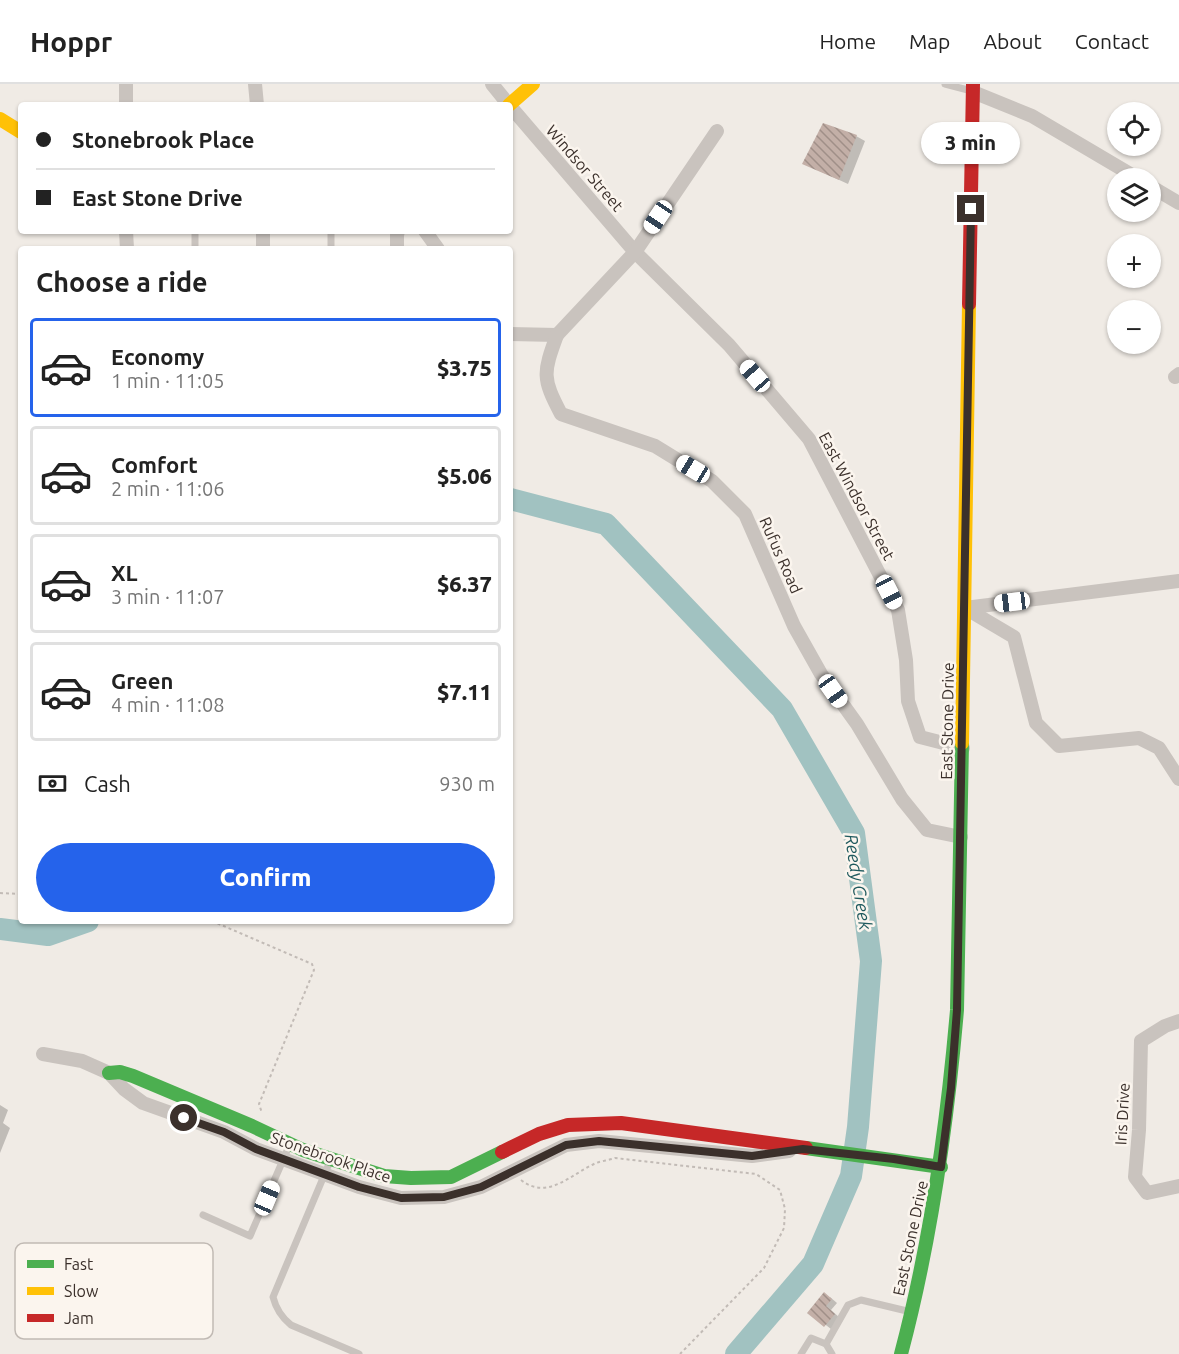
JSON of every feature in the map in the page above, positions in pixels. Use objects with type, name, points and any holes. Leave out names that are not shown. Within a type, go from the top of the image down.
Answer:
[{"type":"main road","points":[[512,102],[533,84]]},
{"type":"main road","name":"East Stone Drive","points":[[901,1354],[941,1167],[951,1088],[957,1010],[962,837],[973,88]]},
{"type":"main road","points":[[0,119],[18,130]]},
{"type":"main road","name":"Stonebrook Place","points":[[109,1073],[120,1072],[134,1076],[290,1144],[384,1176],[451,1177],[539,1134],[568,1125],[621,1123],[941,1167]]},
{"type":"street","points":[[126,84],[126,102]]},
{"type":"street","points":[[255,84],[257,102]]},
{"type":"street","name":"Windsor Street","points":[[492,84],[507,102]]},
{"type":"street","points":[[973,88],[1032,116],[1120,168]]},
{"type":"street","name":"Windsor Street","points":[[513,110],[635,252]]},
{"type":"street","points":[[513,334],[556,335],[635,252],[717,131]]},
{"type":"street","points":[[1161,192],[1179,203]]},
{"type":"street","name":"East Windsor Street","points":[[635,252],[729,345],[809,439],[898,610],[906,660],[908,701],[920,736],[963,748]]},
{"type":"street","name":"Rufus Road","points":[[556,335],[546,366],[549,390],[561,414],[655,447],[712,481],[745,514],[794,626],[821,674],[857,724],[902,799],[927,830],[962,837]]},
{"type":"street","points":[[965,608],[1179,581]]},
{"type":"street","points":[[965,608],[1014,638],[1035,723],[1059,746],[1139,738],[1159,748],[1179,779]]},
{"type":"street","name":"Iris Drive","points":[[1179,1021],[1165,1026],[1141,1041],[1139,1130],[1135,1178],[1147,1193],[1179,1186]]},
{"type":"street","name":"Stonebrook Place","points":[[43,1054],[82,1061],[109,1073],[124,1089],[144,1103],[224,1132],[256,1149],[359,1187],[401,1198],[444,1197],[481,1187],[566,1145],[599,1141],[752,1156],[803,1149]]},
{"type":"lane","points":[[945,84],[973,88]]},
{"type":"lane","points":[[202,1215],[250,1236],[290,1144]]},
{"type":"lane","points":[[331,1159],[273,1297],[275,1307],[283,1319],[291,1325],[359,1354]]},
{"type":"lane","points":[[826,1344],[848,1305],[861,1300],[911,1312]]},
{"type":"lane","points":[[801,1354],[811,1338],[826,1344],[832,1354]]},
{"type":"path","points":[[0,893],[18,894]]},
{"type":"building","points":[[823,123],[857,135],[839,180],[802,164]]},
{"type":"building","points":[[824,1292],[832,1299],[826,1306],[835,1314],[824,1327],[807,1313]]},
{"type":"waterway","name":"Reedy Creek","points":[[513,500],[606,524],[782,709],[854,833],[871,961],[858,1127],[851,1176],[813,1264],[736,1354]]},
{"type":"waterway","name":"Reedy Creek","points":[[0,929],[48,935],[79,924]]},
{"type":"traffic: fast","points":[[901,1354],[929,1226],[943,1140],[953,1054],[957,1010],[962,743]]},
{"type":"traffic: fast","points":[[109,1073],[120,1072],[133,1076],[303,1150],[384,1176],[451,1177],[502,1152]]},
{"type":"traffic: fast","points":[[806,1148],[941,1167]]},
{"type":"traffic: slow","points":[[512,102],[533,84]]},
{"type":"traffic: slow","points":[[0,119],[18,130]]},
{"type":"traffic: slow","points":[[962,743],[969,304]]},
{"type":"traffic: jam","points":[[969,304],[973,84]]},
{"type":"traffic: jam","points":[[502,1152],[539,1134],[568,1125],[621,1123],[806,1148]]},
{"type":"route","points":[[184,1118],[224,1132],[256,1149],[359,1187],[401,1198],[444,1197],[481,1187],[566,1145],[599,1141],[752,1156],[803,1149],[894,1159],[941,1167],[951,1088],[957,1010],[962,837],[971,209]]}]
